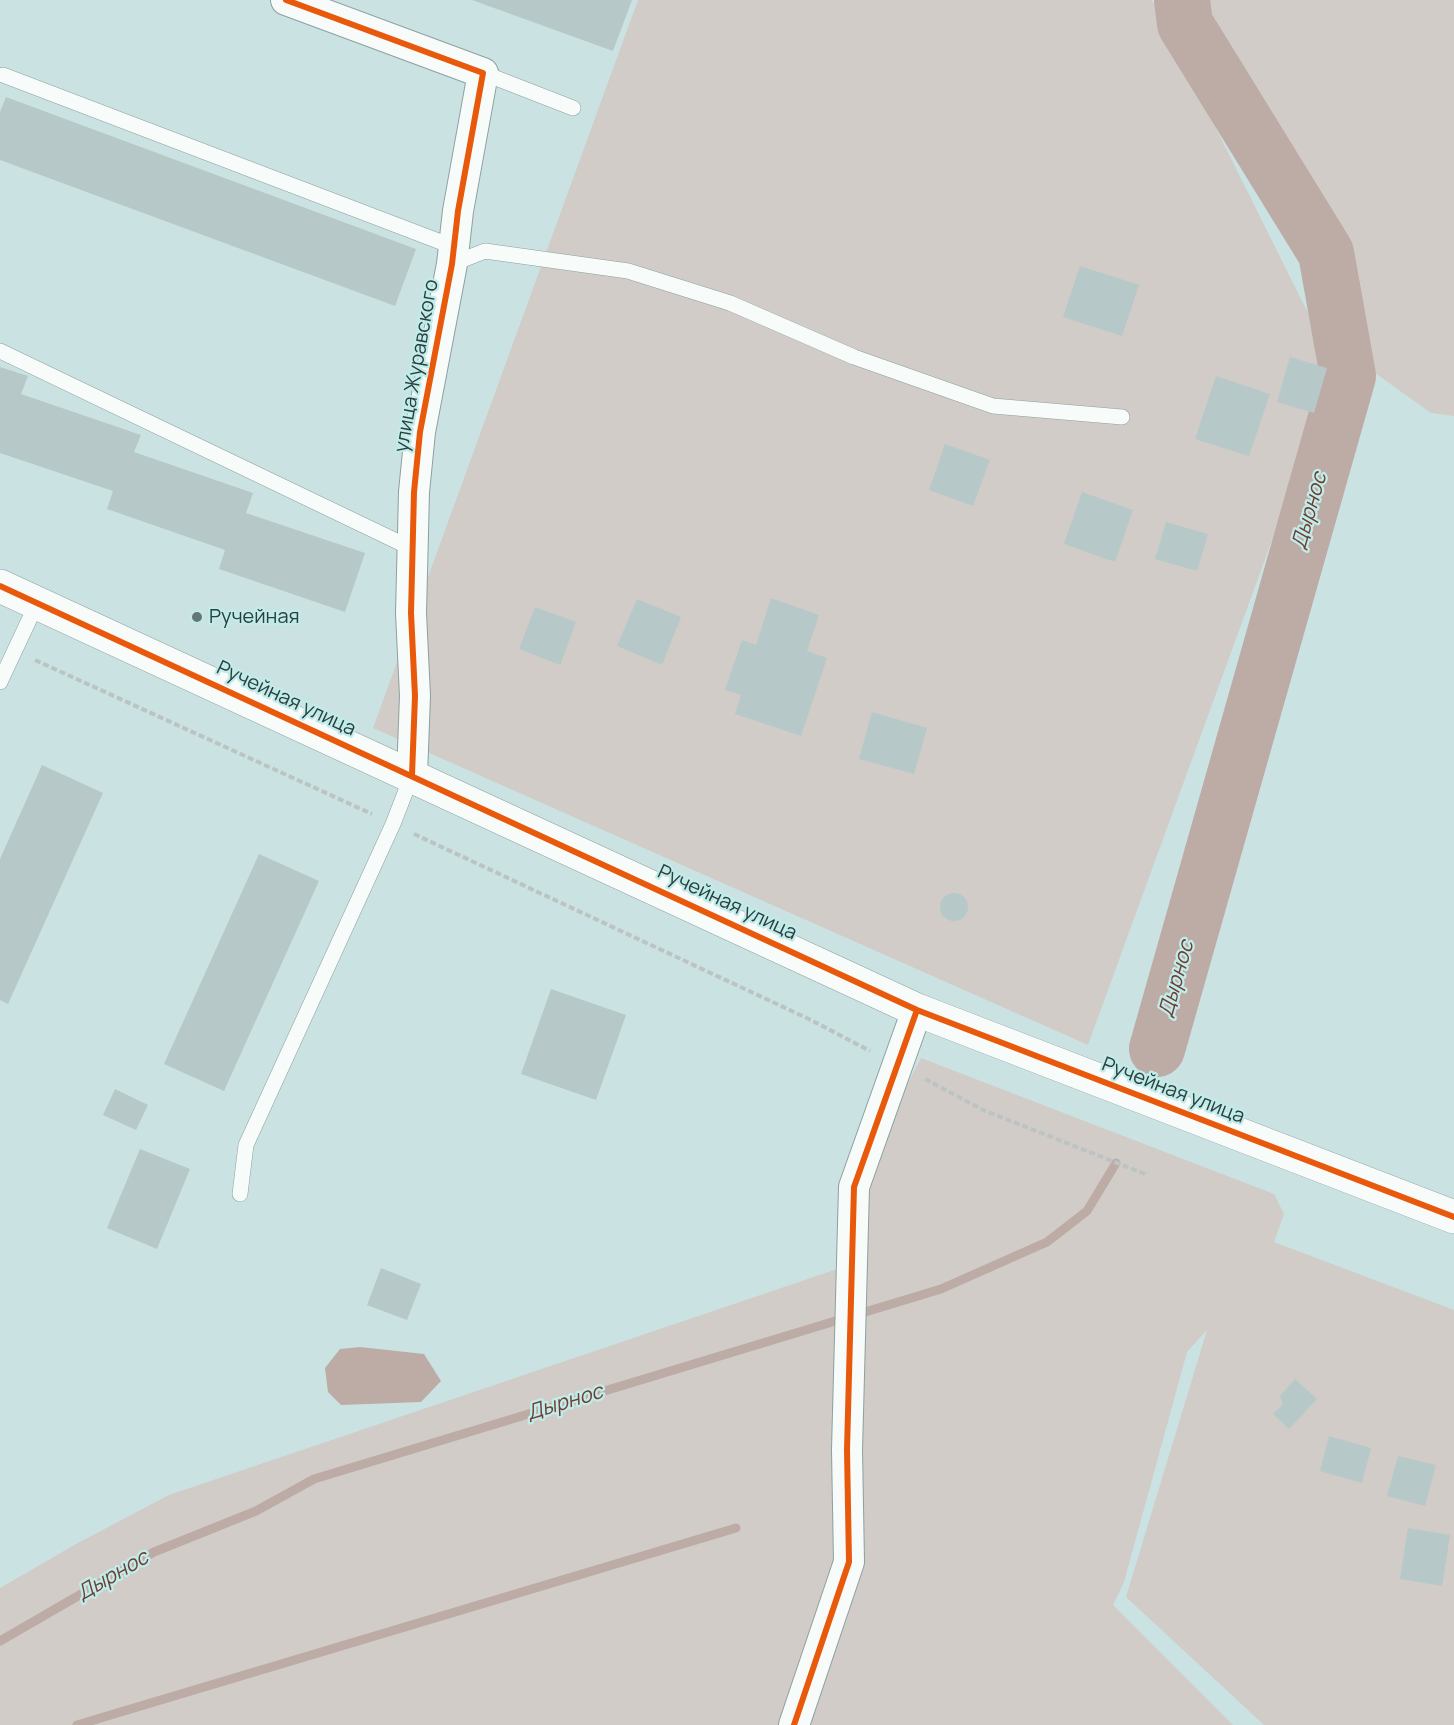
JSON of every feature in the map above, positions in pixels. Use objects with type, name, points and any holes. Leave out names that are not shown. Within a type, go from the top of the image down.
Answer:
[{"type":"street","points":[[286,0],[483,73]]},
{"type":"street","name":"улица Журавского","points":[[412,775],[415,696],[411,613],[412,516],[420,432],[453,255],[483,73]]},
{"type":"street","name":"Ручейная улица","points":[[0,586],[917,1010],[1454,1217]]},
{"type":"street","points":[[794,1725],[849,1562],[847,1450],[854,1187],[917,1010]]},
{"type":"lane","points":[[483,73],[573,108]]},
{"type":"lane","points":[[3,75],[453,255],[485,251],[628,271],[730,303],[854,357],[993,406],[1122,417]]},
{"type":"lane","points":[[0,351],[413,549]]},
{"type":"lane","points":[[0,682],[37,603]]},
{"type":"lane","points":[[240,1194],[246,1145],[393,824],[412,775]]},
{"type":"path","points":[[15,650],[811,1020],[983,1110],[1144,1174]]},
{"type":"shaded area","points":[[638,0],[1152,0],[1335,367],[1088,1045],[373,728]]},
{"type":"shaded area","points":[[1194,0],[1454,0],[1454,416],[1431,413],[1340,348]]},
{"type":"shaded area","points":[[921,1058],[1274,1194],[1284,1214],[1274,1242],[1454,1310],[1454,1725],[1264,1725],[1126,1597],[1207,1330],[1187,1352],[1124,1582],[1113,1605],[1233,1725],[0,1725],[0,1588],[76,1544],[169,1495],[864,1260],[868,1192],[890,1117]]},
{"type":"shaded area","points":[[360,1347],[424,1354],[441,1381],[421,1402],[341,1405],[328,1392],[325,1368],[340,1349]]},
{"type":"building","points":[[472,0],[632,0],[613,51]]},
{"type":"building","points":[[6,97],[416,249],[395,306],[0,160],[0,112]]},
{"type":"building","points":[[1080,266],[1139,285],[1122,336],[1063,317]]},
{"type":"building","points":[[1290,357],[1327,368],[1314,413],[1277,402]]},
{"type":"building","points":[[0,367],[28,376],[21,394],[141,435],[134,452],[253,493],[246,513],[365,553],[345,612],[219,569],[225,550],[107,509],[113,491],[0,453]]},
{"type":"building","points":[[1216,376],[1270,394],[1249,456],[1195,439]]},
{"type":"building","points":[[945,444],[990,460],[973,506],[929,490]]},
{"type":"building","points":[[1082,492],[1133,510],[1115,562],[1064,544]]},
{"type":"building","points":[[1166,522],[1208,534],[1197,571],[1155,559]]},
{"type":"building","points":[[771,598],[819,615],[807,651],[827,658],[801,736],[735,714],[741,695],[725,690],[742,640],[756,645]]},
{"type":"building","points":[[637,599],[681,617],[662,665],[617,646]]},
{"type":"building","points":[[535,607],[576,622],[560,665],[519,649]]},
{"type":"building","points":[[872,712],[927,728],[914,774],[859,759]]},
{"type":"building","points":[[42,765],[103,793],[8,1004],[0,1000],[0,859]]},
{"type":"building","points":[[259,854],[319,881],[224,1091],[164,1064]]},
{"type":"building","points":[[954,893],[964,897],[968,907],[964,917],[954,921],[944,917],[940,907],[944,897]]},
{"type":"building","points":[[551,989],[626,1015],[596,1100],[521,1074]]},
{"type":"building","points":[[115,1089],[148,1105],[136,1130],[103,1115]]},
{"type":"building","points":[[140,1149],[190,1169],[157,1249],[107,1228]]},
{"type":"building","points":[[381,1268],[421,1284],[407,1320],[367,1305]]},
{"type":"building","points":[[1295,1379],[1317,1399],[1289,1429],[1273,1414],[1283,1404],[1280,1396]]},
{"type":"building","points":[[1329,1436],[1371,1448],[1362,1483],[1320,1471]]},
{"type":"building","points":[[1398,1456],[1436,1465],[1425,1506],[1387,1496]]},
{"type":"building","points":[[1408,1528],[1450,1535],[1442,1586],[1400,1579]]},
{"type":"waterway","name":"Дырнос","points":[[1157,1049],[1348,376],[1326,253],[1185,24],[1182,0]]},
{"type":"waterway","name":"Дырнос","points":[[0,1641],[154,1552],[256,1511],[314,1479],[941,1289],[1047,1242],[1087,1211],[1116,1163]]},
{"type":"waterway","points":[[77,1725],[736,1528]]},
{"type":"cycle path","points":[[286,0],[483,73],[458,211],[452,264],[420,432],[414,492],[411,613],[415,696],[412,775]]},
{"type":"cycle path","points":[[0,586],[917,1010],[1454,1217]]},
{"type":"cycle path","points":[[794,1725],[849,1562],[847,1450],[854,1187],[917,1010]]},
{"type":"place","name":"Ручейная","points":[[197,617]]}]
